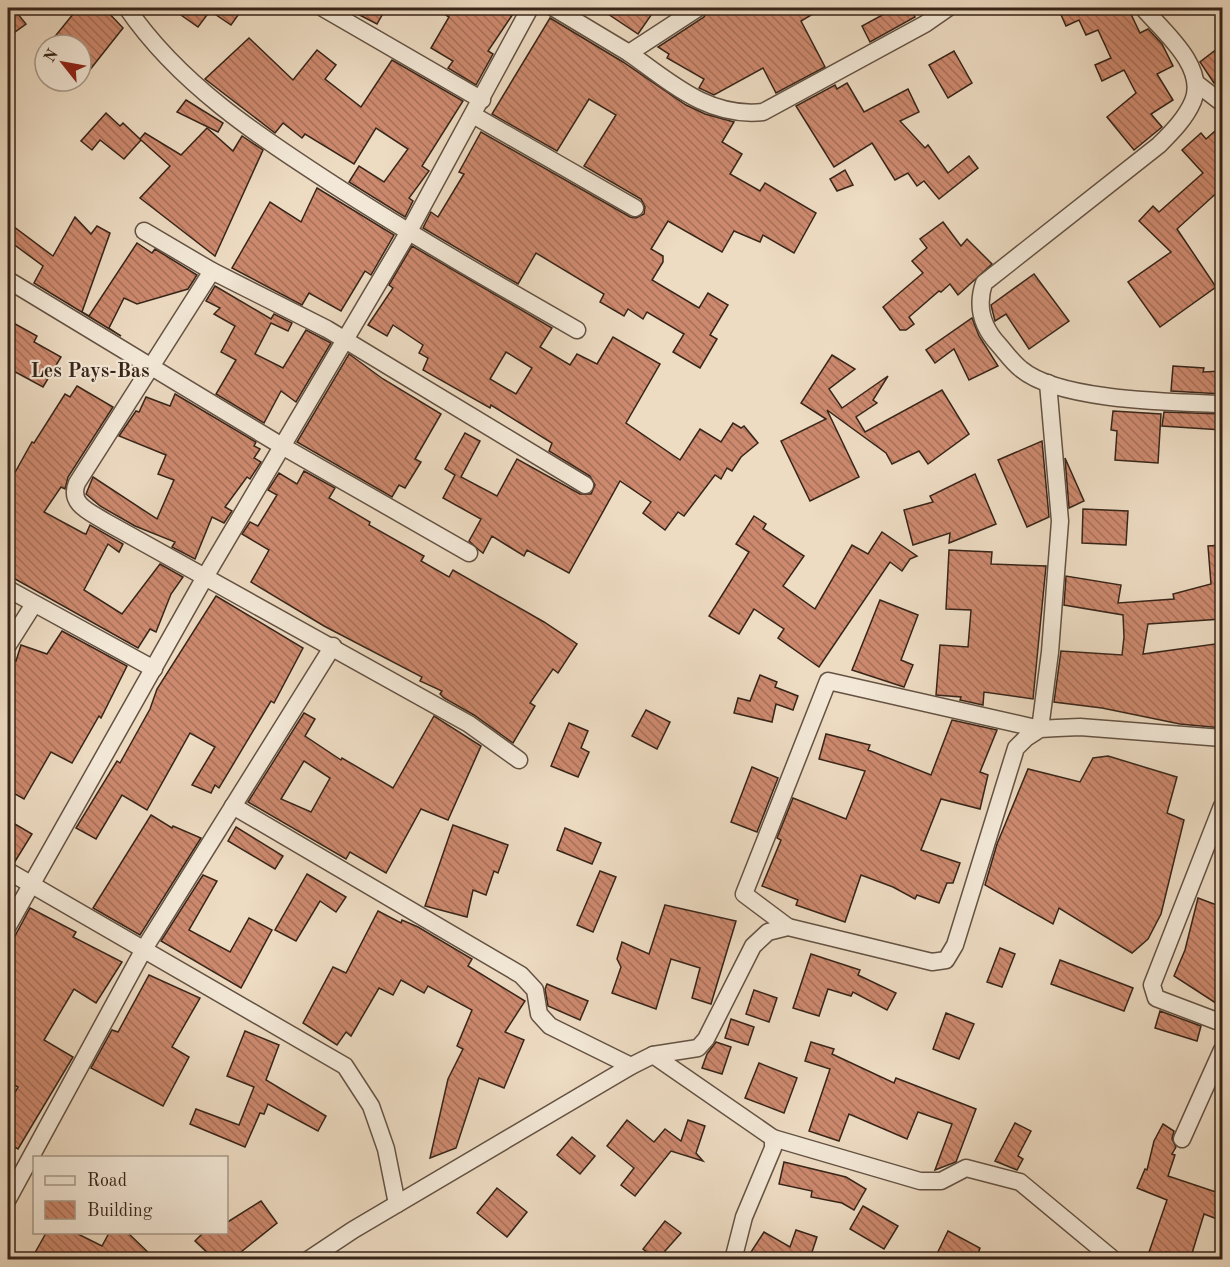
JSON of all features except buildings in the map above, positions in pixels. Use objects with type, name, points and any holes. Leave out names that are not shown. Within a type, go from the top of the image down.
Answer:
[{"type":"street","points":[[127,8],[141,27],[190,81],[262,138],[408,233],[576,330]]},
{"type":"street","points":[[323,8],[482,100]]},
{"type":"street","points":[[8,926],[205,577],[408,233],[530,8]]},
{"type":"street","points":[[554,8],[629,53],[694,98],[741,114],[763,112],[925,24],[948,8]]},
{"type":"street","points":[[629,53],[698,8]]},
{"type":"street","points":[[1143,8],[1190,65],[1196,83],[1194,100],[1182,120],[1159,145],[984,283],[978,299],[981,319],[995,340],[1021,370],[1048,383],[1137,399],[1222,404]]},
{"type":"street","points":[[1196,83],[1222,103]]},
{"type":"street","points":[[473,115],[635,208]]},
{"type":"street","points":[[144,231],[212,271],[344,340],[585,485]]},
{"type":"street","points":[[212,271],[77,483],[73,491],[74,499],[81,507],[98,517],[333,646],[469,724],[519,760]]},
{"type":"street","points":[[8,280],[282,446],[469,553]]},
{"type":"street","points":[[1048,383],[1060,521],[1050,652],[1040,729],[1016,748],[955,945],[946,960],[932,962],[788,927],[744,894],[828,681],[1040,729],[1080,727],[1222,738]]},
{"type":"street","points":[[8,589],[154,669]]},
{"type":"street","points":[[8,645],[34,604]]},
{"type":"street","points":[[8,1199],[144,949],[333,646]]},
{"type":"street","points":[[233,806],[521,975],[535,990],[539,1014],[550,1026],[631,1066]]},
{"type":"street","points":[[1222,806],[1152,985],[1156,998],[1222,1023]]},
{"type":"street","points":[[8,871],[345,1066],[371,1106],[386,1149],[397,1204]]},
{"type":"street","points":[[308,1260],[397,1204],[631,1066],[653,1055],[698,1048],[706,1039],[753,946],[768,932],[788,927]]},
{"type":"street","points":[[1182,1139],[1222,1050]]},
{"type":"street","points":[[653,1055],[773,1138],[920,1181],[942,1181],[966,1168],[1020,1182],[1114,1260]]},
{"type":"street","points":[[733,1260],[744,1216],[773,1148],[773,1138]]},
{"type":"district","name":"Les Pays-Bas","points":[[90,372]]}]
